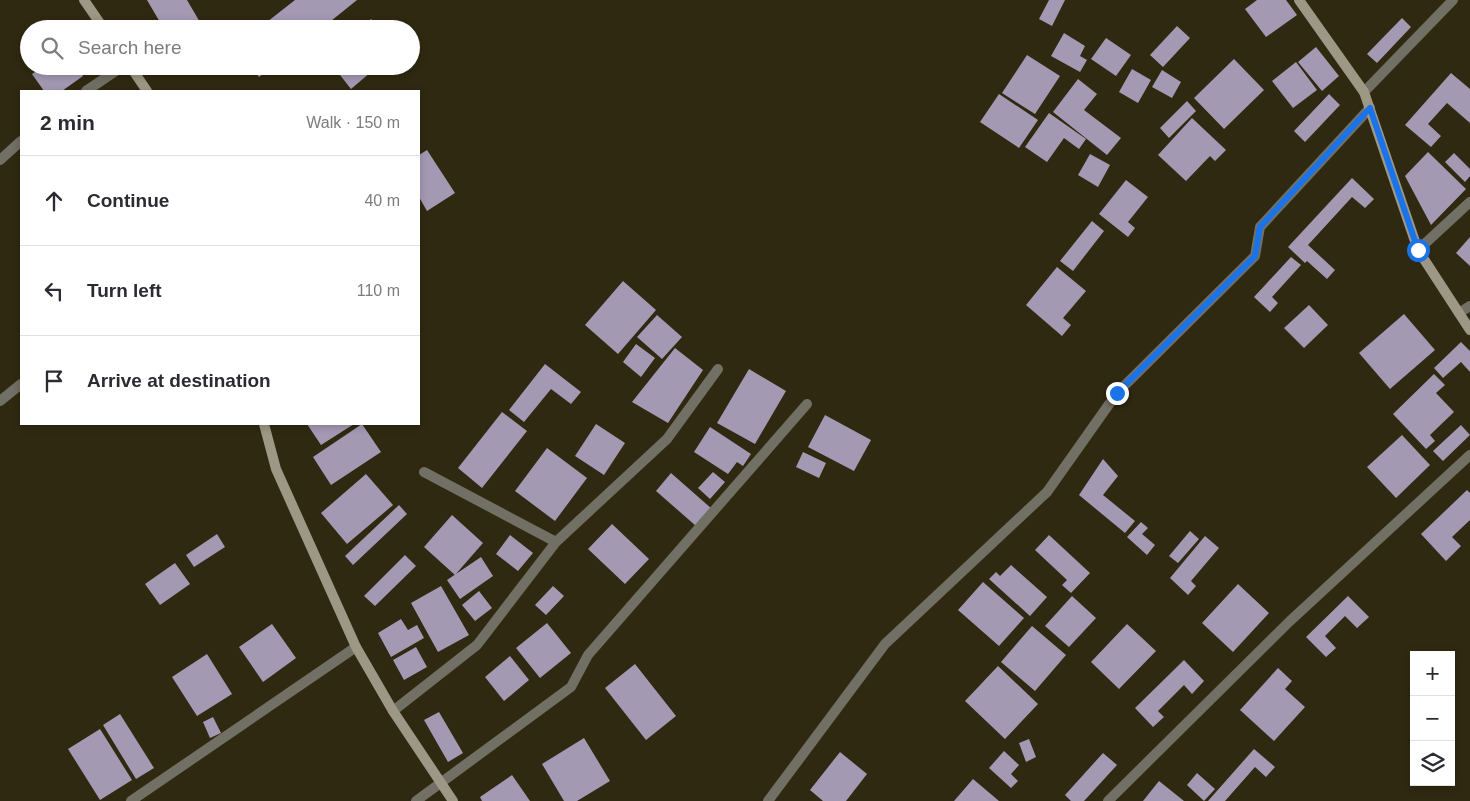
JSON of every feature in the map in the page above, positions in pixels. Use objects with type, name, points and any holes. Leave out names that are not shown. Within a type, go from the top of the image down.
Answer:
[{"type":"street","points":[[84,0],[98,20]]},
{"type":"street","points":[[1299,0],[1364,92],[1418,250],[1470,330]]},
{"type":"street","points":[[1364,92],[1453,0]]},
{"type":"street","points":[[87,90],[110,75]]},
{"type":"street","points":[[136,75],[146,90]]},
{"type":"street","points":[[768,801],[885,644],[1046,492],[1117,393],[1255,256],[1260,227],[1370,108]]},
{"type":"street","points":[[0,160],[20,142]]},
{"type":"street","points":[[1418,250],[1470,202]]},
{"type":"street","points":[[1459,313],[1470,306]]},
{"type":"street","points":[[393,711],[477,645],[556,542],[667,439],[718,369]]},
{"type":"street","points":[[0,400],[20,385]]},
{"type":"street","points":[[416,801],[571,687],[588,655],[806,404]]},
{"type":"street","points":[[264,425],[276,470],[356,647],[393,711],[453,801]]},
{"type":"street","points":[[1108,801],[1290,621],[1470,455]]},
{"type":"street","points":[[424,472],[556,542]]},
{"type":"street","points":[[131,801],[356,647]]},
{"type":"building","points":[[147,0],[187,0],[199,20],[159,20]]},
{"type":"building","points":[[295,0],[357,0],[332,20],[269,20]]},
{"type":"building","points":[[1049,0],[1065,0],[1052,26],[1039,19]]},
{"type":"building","points":[[1257,0],[1286,0],[1297,15],[1266,37],[1245,9]]},
{"type":"building","points":[[1402,18],[1411,27],[1377,63],[1367,54]]},
{"type":"building","points":[[1177,26],[1190,38],[1163,67],[1150,55]]},
{"type":"building","points":[[1064,33],[1085,46],[1080,56],[1087,60],[1080,72],[1051,56]]},
{"type":"building","points":[[1106,38],[1131,55],[1116,76],[1091,59]]},
{"type":"building","points":[[1316,47],[1339,76],[1322,91],[1298,62]]},
{"type":"building","points":[[1027,55],[1060,76],[1035,114],[1002,93]]},
{"type":"building","points":[[1234,59],[1264,90],[1224,129],[1194,98]]},
{"type":"building","points":[[1296,62],[1317,90],[1293,108],[1272,81]]},
{"type":"building","points":[[1132,69],[1151,80],[1138,103],[1119,92]]},
{"type":"building","points":[[1162,70],[1181,82],[1172,98],[1152,87]]},
{"type":"building","points":[[1451,73],[1470,89],[1470,123],[1447,103],[1428,124],[1441,136],[1431,147],[1405,125]]},
{"type":"building","points":[[33,75],[83,76],[63,90],[43,90]]},
{"type":"building","points":[[340,75],[367,75],[351,89]]},
{"type":"building","points":[[1078,79],[1097,94],[1084,110],[1121,138],[1107,155],[1053,112]]},
{"type":"building","points":[[999,94],[1038,120],[1019,148],[980,122]]},
{"type":"building","points":[[1329,94],[1340,105],[1305,142],[1294,131]]},
{"type":"building","points":[[1187,101],[1196,111],[1169,138],[1160,128]]},
{"type":"building","points":[[1049,113],[1086,139],[1079,149],[1064,138],[1047,162],[1025,147]]},
{"type":"building","points":[[1192,118],[1226,150],[1215,161],[1210,156],[1186,181],[1158,155]]},
{"type":"building","points":[[427,150],[455,193],[427,211],[420,199],[420,154]]},
{"type":"building","points":[[1428,152],[1466,189],[1431,225],[1405,176]]},
{"type":"building","points":[[1454,153],[1470,169],[1470,176],[1465,182],[1445,162]]},
{"type":"building","points":[[1090,154],[1110,165],[1098,187],[1078,175]]},
{"type":"building","points":[[1352,178],[1374,199],[1365,208],[1352,197],[1308,245],[1335,270],[1327,279],[1307,261],[1305,263],[1288,247]]},
{"type":"building","points":[[1126,180],[1148,197],[1128,222],[1135,228],[1128,237],[1099,214]]},
{"type":"building","points":[[1092,221],[1104,231],[1073,271],[1060,261]]},
{"type":"building","points":[[1470,237],[1470,266],[1456,253]]},
{"type":"building","points":[[1291,257],[1301,265],[1272,297],[1278,303],[1270,312],[1254,297]]},
{"type":"building","points":[[1057,267],[1086,291],[1063,318],[1071,325],[1062,336],[1026,305]]},
{"type":"building","points":[[623,281],[656,310],[618,354],[585,325]]},
{"type":"building","points":[[1309,305],[1328,325],[1304,348],[1284,328]]},
{"type":"building","points":[[1404,314],[1435,350],[1390,389],[1359,353]]},
{"type":"building","points":[[657,315],[682,337],[662,359],[637,337]]},
{"type":"building","points":[[1461,342],[1470,351],[1470,372],[1461,362],[1443,378],[1434,368]]},
{"type":"building","points":[[636,344],[655,358],[641,377],[623,362]]},
{"type":"building","points":[[675,348],[703,370],[668,423],[632,402]]},
{"type":"building","points":[[545,364],[581,392],[571,404],[551,389],[524,422],[509,410]]},
{"type":"building","points":[[749,369],[786,391],[755,444],[717,423]]},
{"type":"building","points":[[1434,374],[1445,385],[1436,393],[1454,412],[1430,435],[1435,441],[1426,449],[1393,414]]},
{"type":"building","points":[[502,412],[527,431],[482,488],[458,468]]},
{"type":"building","points":[[825,415],[871,440],[854,471],[808,447]]},
{"type":"building","points":[[596,424],[625,443],[604,475],[575,456]]},
{"type":"building","points":[[308,425],[352,425],[321,445]]},
{"type":"building","points":[[361,425],[363,425],[381,452],[331,485],[313,457]]},
{"type":"building","points":[[1461,425],[1470,435],[1443,461],[1433,451]]},
{"type":"building","points":[[710,427],[751,454],[743,466],[737,462],[728,474],[694,452]]},
{"type":"building","points":[[1402,435],[1430,465],[1396,498],[1367,467]]},
{"type":"building","points":[[547,448],[587,478],[555,521],[515,491]]},
{"type":"building","points":[[803,452],[826,463],[819,478],[796,467]]},
{"type":"building","points":[[1103,459],[1118,476],[1103,495],[1135,521],[1125,533],[1079,495]]},
{"type":"building","points":[[713,472],[725,482],[710,499],[698,488]]},
{"type":"building","points":[[671,473],[712,509],[696,526],[656,491]]},
{"type":"building","points":[[366,474],[393,505],[347,544],[321,513]]},
{"type":"building","points":[[1467,490],[1470,493],[1470,520],[1452,537],[1461,546],[1446,561],[1421,534]]},
{"type":"building","points":[[399,505],[407,514],[353,565],[345,556]]},
{"type":"building","points":[[452,515],[483,543],[455,575],[424,547]]},
{"type":"building","points":[[1141,522],[1148,528],[1142,534],[1155,545],[1147,555],[1127,537]]},
{"type":"building","points":[[612,524],[649,559],[625,584],[588,549]]},
{"type":"building","points":[[1190,531],[1199,539],[1178,563],[1169,556]]},
{"type":"building","points":[[217,534],[225,547],[194,567],[186,555]]},
{"type":"building","points":[[510,535],[533,553],[518,571],[496,554]]},
{"type":"building","points":[[1049,535],[1090,573],[1071,593],[1062,585],[1067,580],[1035,550]]},
{"type":"building","points":[[1205,536],[1219,548],[1191,581],[1196,586],[1188,595],[1170,578]]},
{"type":"building","points":[[405,555],[416,566],[375,606],[364,596]]},
{"type":"building","points":[[481,557],[493,576],[460,599],[447,580]]},
{"type":"building","points":[[175,563],[190,584],[160,605],[145,584]]},
{"type":"building","points":[[1011,565],[1047,597],[1030,616],[989,579],[996,572],[1000,576]]},
{"type":"building","points":[[983,582],[1024,618],[999,646],[958,610]]},
{"type":"building","points":[[1238,584],[1269,613],[1233,652],[1202,623]]},
{"type":"building","points":[[441,586],[469,635],[438,652],[411,603]]},
{"type":"building","points":[[553,586],[564,596],[546,615],[535,605]]},
{"type":"building","points":[[479,591],[492,608],[475,621],[462,605]]},
{"type":"building","points":[[1072,596],[1096,618],[1069,647],[1045,626]]},
{"type":"building","points":[[1348,596],[1369,617],[1357,628],[1345,616],[1325,636],[1336,648],[1326,657],[1306,637]]},
{"type":"building","points":[[401,619],[408,630],[417,625],[424,638],[391,657],[378,633]]},
{"type":"building","points":[[547,623],[571,653],[540,678],[516,648]]},
{"type":"building","points":[[272,624],[296,658],[263,682],[239,647]]},
{"type":"building","points":[[1127,624],[1156,651],[1119,689],[1091,662]]},
{"type":"building","points":[[1032,626],[1066,655],[1035,691],[1001,662]]},
{"type":"building","points":[[416,647],[427,667],[404,680],[393,660]]},
{"type":"building","points":[[207,654],[232,694],[197,716],[172,677]]},
{"type":"building","points":[[510,656],[529,680],[504,701],[485,677]]},
{"type":"building","points":[[1184,660],[1204,681],[1192,694],[1184,685],[1158,711],[1164,717],[1153,727],[1135,708]]},
{"type":"building","points":[[635,664],[676,716],[646,740],[605,688]]},
{"type":"building","points":[[998,666],[1038,704],[1005,739],[965,701]]},
{"type":"building","points":[[1278,668],[1292,681],[1285,689],[1305,707],[1274,741],[1240,710]]},
{"type":"building","points":[[439,712],[463,753],[448,762],[424,720]]},
{"type":"building","points":[[120,714],[154,768],[136,779],[103,725]]},
{"type":"building","points":[[213,717],[221,733],[210,738],[203,722]]},
{"type":"building","points":[[100,729],[132,780],[100,800],[68,749]]},
{"type":"building","points":[[584,738],[610,781],[577,801],[564,801],[542,764]]},
{"type":"building","points":[[1029,739],[1036,757],[1026,762],[1019,743]]},
{"type":"building","points":[[1254,749],[1275,767],[1266,777],[1255,767],[1225,801],[1208,801]]},
{"type":"building","points":[[1004,751],[1019,765],[1011,774],[1018,781],[1011,788],[989,768]]},
{"type":"building","points":[[840,752],[867,774],[846,801],[823,801],[810,790]]},
{"type":"building","points":[[1103,753],[1117,765],[1084,801],[1071,801],[1065,795]]},
{"type":"building","points":[[1197,773],[1215,789],[1204,801],[1187,785]]},
{"type":"building","points":[[512,775],[530,801],[482,801],[480,797]]},
{"type":"building","points":[[973,779],[999,801],[954,801]]},
{"type":"building","points":[[1159,781],[1184,801],[1143,801]]},
{"type":"route","points":[[1117,393],[1255,256],[1260,227],[1370,108],[1418,250]]}]
